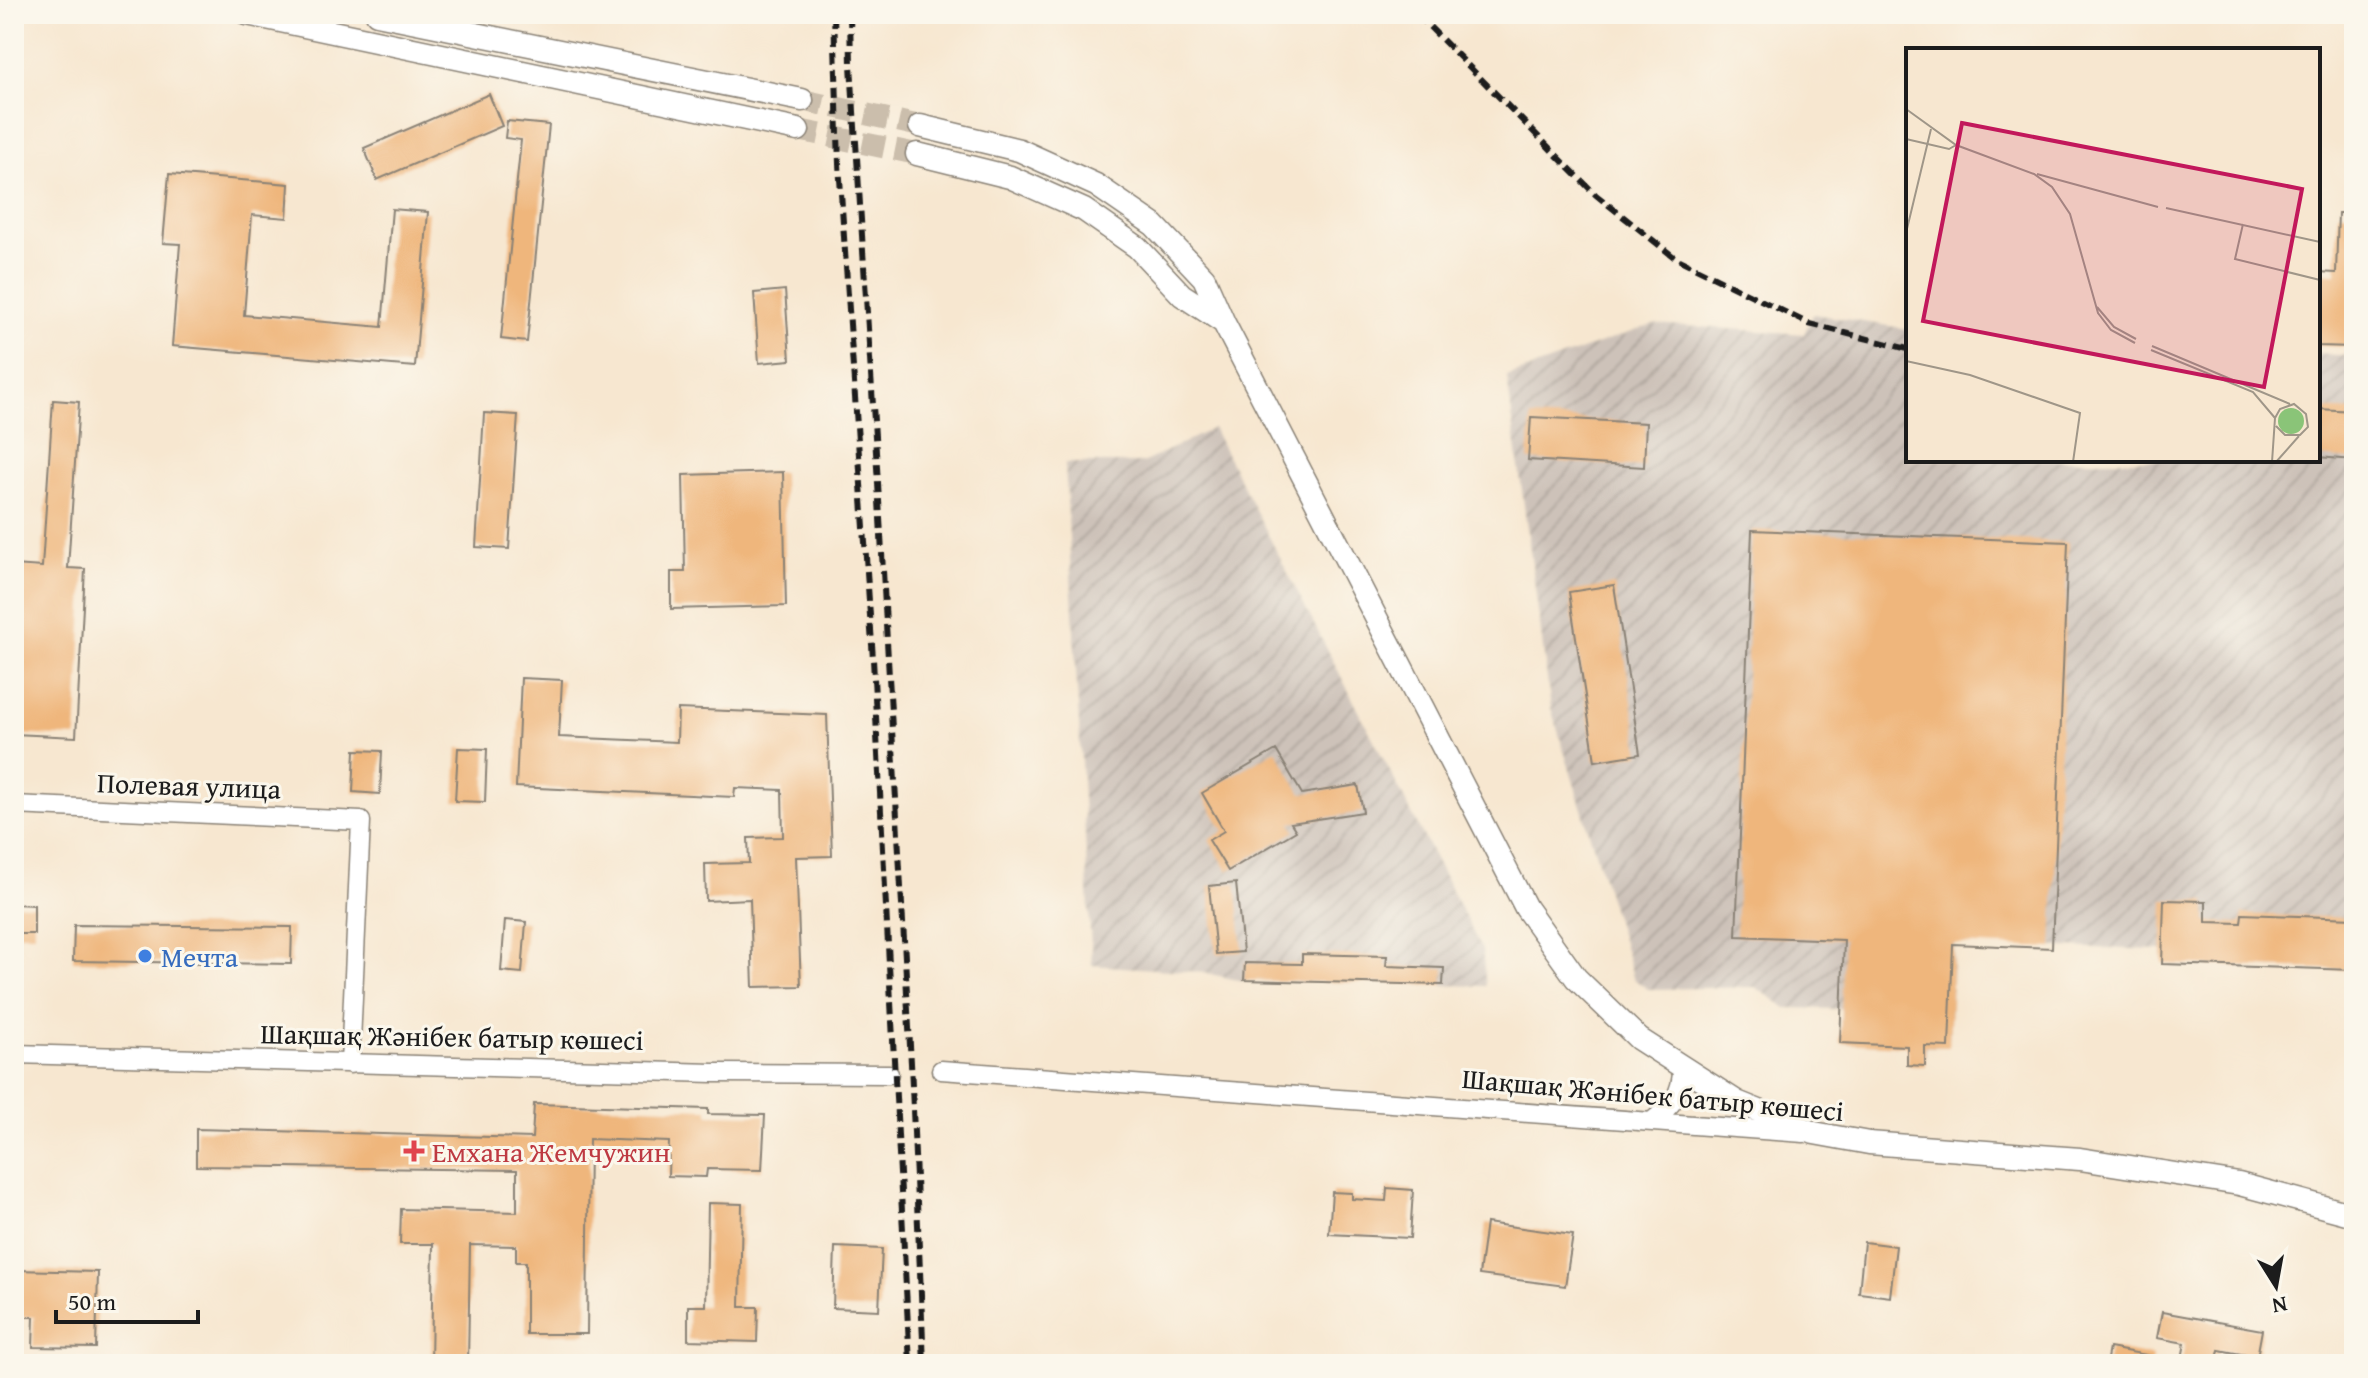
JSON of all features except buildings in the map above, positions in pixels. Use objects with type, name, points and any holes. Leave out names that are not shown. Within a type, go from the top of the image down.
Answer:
[{"type":"main road","points":[[247,14],[798,130]]},
{"type":"main road","points":[[377,14],[802,100]]},
{"type":"main road","points":[[920,126],[1019,150],[1096,185],[1154,225],[1204,278],[1224,323],[1526,908],[1576,978],[1639,1039],[1737,1102],[1814,1133]]},
{"type":"main road","points":[[917,154],[1010,177],[1084,210],[1137,247],[1182,295],[1224,323]]},
{"type":"main road","name":"Шақшақ Жәнібек батыр көшесі","points":[[1814,1133],[1869,1143],[2080,1159],[2239,1184],[2354,1215]]},
{"type":"street","name":"Полевая улица","points":[[14,805],[361,821],[350,1064]]},
{"type":"street","name":"Шақшақ Жәнібек батыр көшесі","points":[[14,1054],[803,1075],[889,1074]]},
{"type":"street","points":[[1651,1122],[1670,1108],[1679,1093],[1682,1069]]},
{"type":"street","name":"Шақшақ Жәнібек батыр көшесі","points":[[941,1070],[1814,1133]]},
{"type":"shaded area","points":[[1813,314],[1906,329],[1906,462],[2320,462],[2320,354],[2354,356],[2354,970],[2162,964],[2162,950],[1954,944],[1949,1047],[1926,1047],[1925,1066],[1907,1065],[1907,1046],[1840,1043],[1841,1009],[1787,1008],[1755,987],[1648,989],[1634,979],[1551,708],[1507,377],[1654,324],[1804,334]]},
{"type":"shaded area","points":[[1213,428],[1482,950],[1486,986],[1238,980],[1201,972],[1092,965],[1065,463],[1143,463]]},
{"type":"tunnel","points":[[802,100],[920,126]]},
{"type":"tunnel","points":[[798,130],[917,154]]},
{"type":"railway","points":[[834,14],[839,164],[873,659],[910,1364]]},
{"type":"railway","points":[[850,14],[911,1063],[924,1364]]},
{"type":"railway","points":[[1417,14],[1596,195],[1674,257],[1809,324],[1906,348]]},
{"type":"place","name":"Мечта","points":[[145,956]]},
{"type":"place","name":"Емхана Жемчужин","points":[[414,1151]]}]
